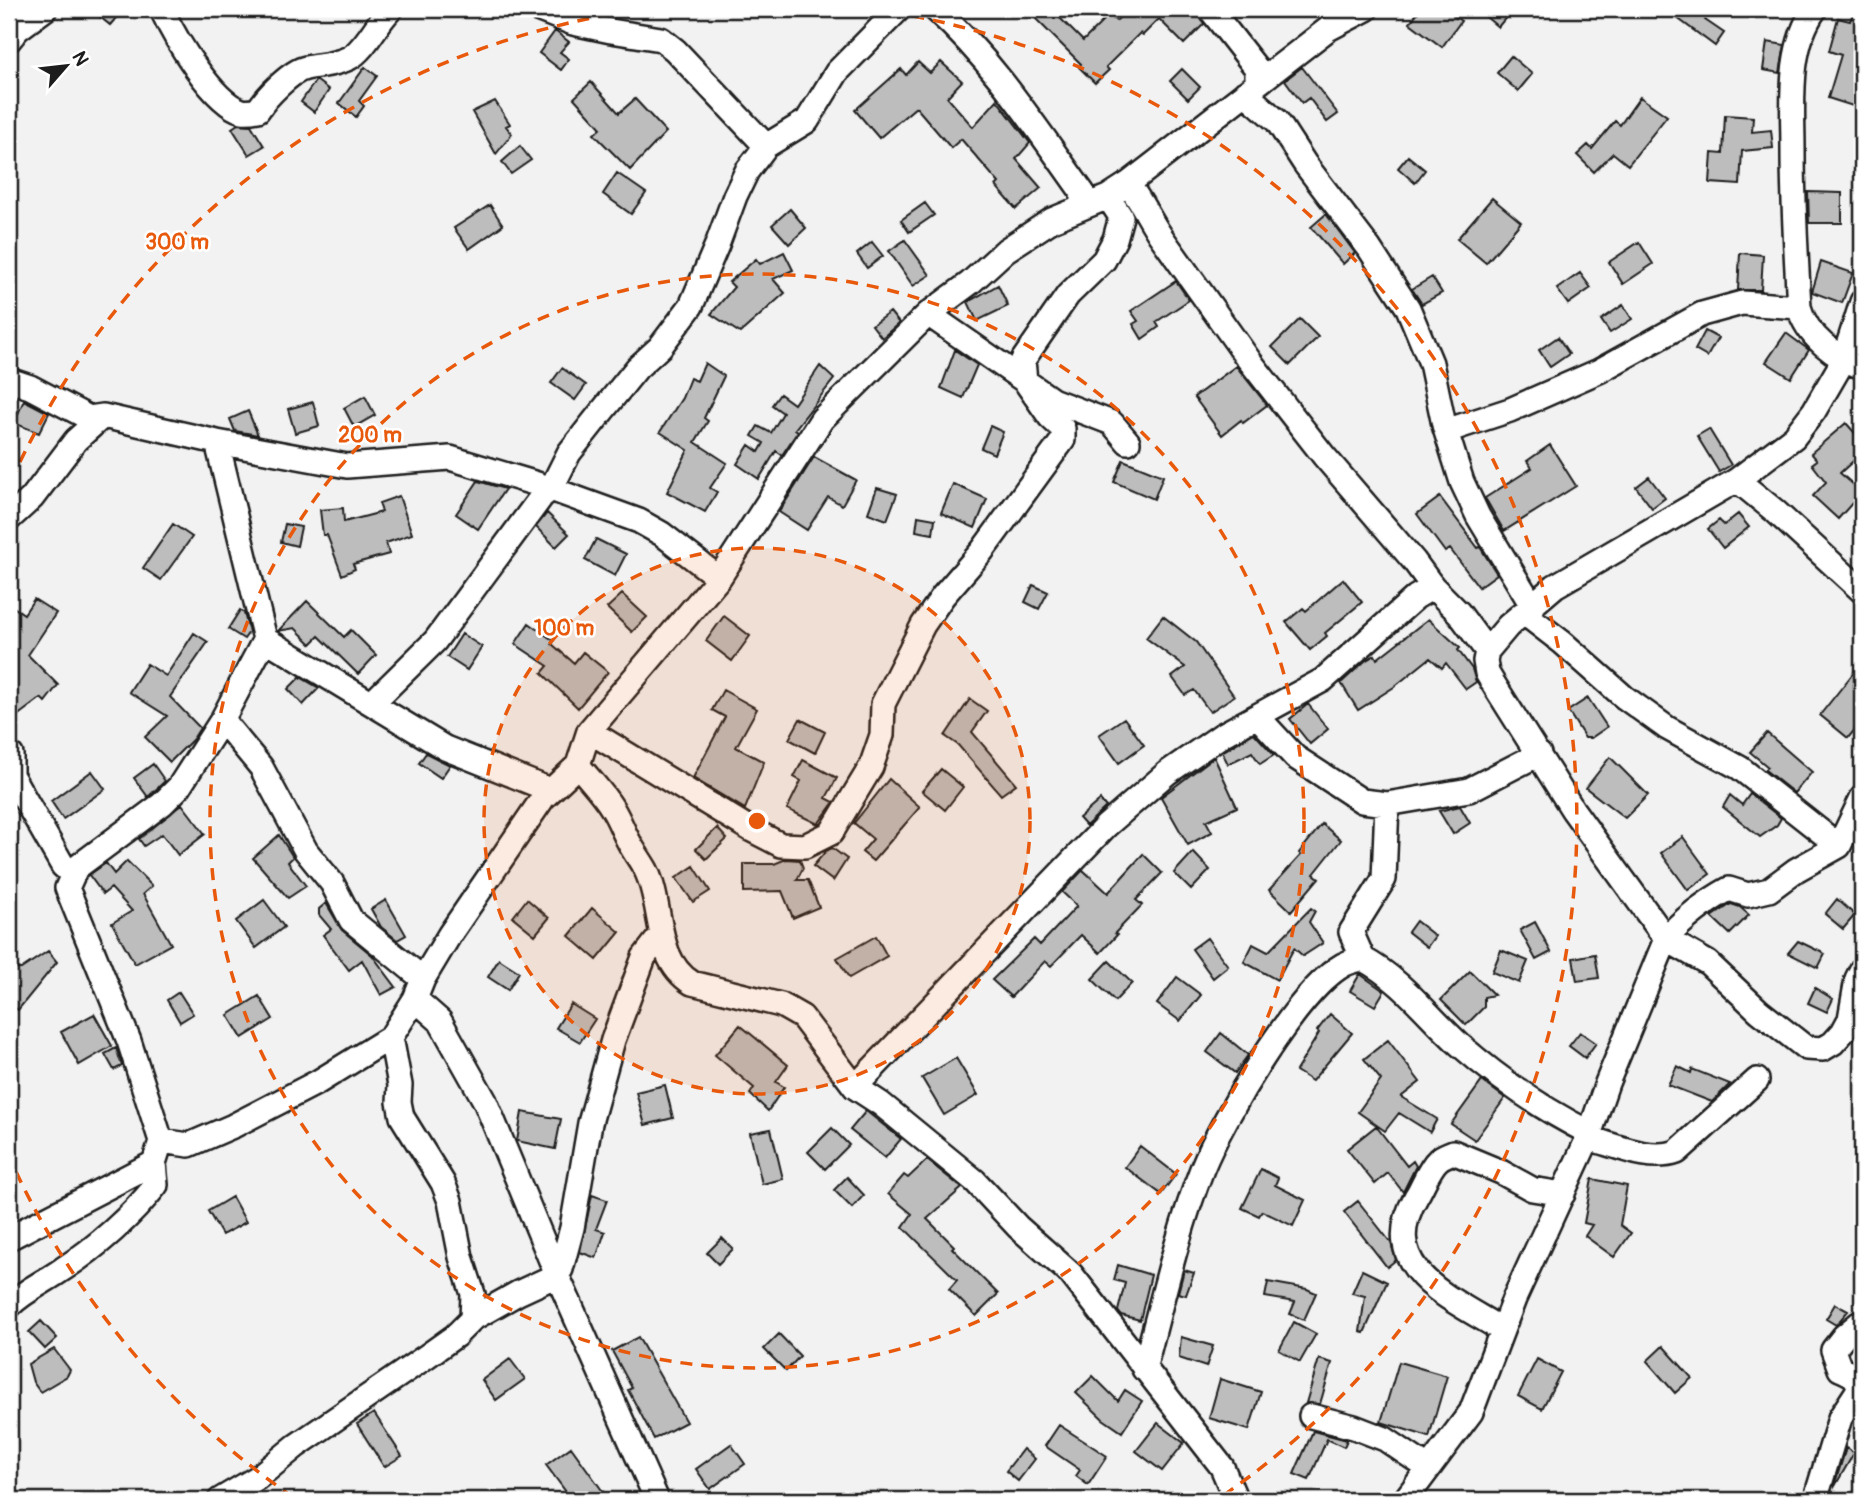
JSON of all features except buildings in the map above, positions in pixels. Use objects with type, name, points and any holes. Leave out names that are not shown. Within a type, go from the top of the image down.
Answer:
[{"type":"street","points":[[9,40],[18,29],[45,9]]},
{"type":"street","points":[[164,9],[173,34],[206,83],[239,111],[247,112],[258,110],[266,96],[302,68],[330,65],[350,58],[391,9]]},
{"type":"street","points":[[537,9],[573,23],[661,38],[766,146]]},
{"type":"street","points":[[372,704],[435,641],[542,496],[551,489],[577,443],[619,389],[660,347],[691,306],[747,171],[766,146],[807,121],[837,72],[899,9]]},
{"type":"street","points":[[935,9],[983,57],[1018,103],[1083,193],[1081,207]]},
{"type":"street","points":[[1210,9],[1257,69],[1251,88]]},
{"type":"street","points":[[9,1238],[157,1152],[189,1145],[222,1131],[318,1082],[391,1037],[450,934],[550,789],[578,765],[589,731],[719,578],[822,419],[928,314],[970,283],[1006,250],[1052,220],[1108,197],[1128,184],[1328,29],[1366,9]]},
{"type":"street","points":[[1815,9],[1802,33],[1794,72],[1793,206],[1799,307],[1801,316],[1813,333],[1833,354],[1853,364]]},
{"type":"street","points":[[1251,88],[1369,248],[1408,307],[1431,363],[1446,431],[1462,482],[1529,610],[1625,697],[1667,728],[1740,768],[1839,846]]},
{"type":"street","points":[[1128,184],[1146,206],[1150,219],[1160,234],[1249,360],[1324,456],[1433,587],[1460,613],[1487,652],[1487,673],[1573,810],[1666,939],[1708,963],[1759,1011],[1806,1048],[1823,1049],[1843,1032],[1850,1019],[1857,979],[1862,970]]},
{"type":"street","points":[[589,731],[781,845],[805,846],[831,833],[871,766],[882,734],[883,704],[923,625],[943,596],[982,551],[1063,440],[1063,429],[1050,417],[1025,381],[1023,360],[1068,295],[1104,260],[1115,239],[1121,217],[1108,197]]},
{"type":"street","points":[[1487,652],[1508,626],[1555,586],[1737,480],[1794,437],[1853,364],[1862,302]]},
{"type":"street","points":[[1446,431],[1510,410],[1599,371],[1702,314],[1742,303],[1799,307]]},
{"type":"street","points":[[928,314],[1052,400],[1112,423],[1128,442]]},
{"type":"street","points":[[9,380],[30,387],[89,418],[103,416],[217,442],[347,466],[450,458],[551,489],[639,521],[662,534],[719,578]]},
{"type":"street","points":[[9,519],[32,498],[76,440],[103,416]]},
{"type":"street","points":[[9,1306],[21,1294],[64,1269],[89,1250],[144,1202],[156,1185],[157,1152],[129,1041],[67,888],[76,868],[162,804],[179,787],[222,720],[265,639],[217,442]]},
{"type":"street","points":[[1737,480],[1776,511],[1862,591]]},
{"type":"street","points":[[855,1087],[1137,797],[1222,735],[1323,680],[1416,597],[1433,587]]},
{"type":"street","points":[[265,639],[445,748],[550,789]]},
{"type":"street","points":[[1258,716],[1295,757],[1362,801],[1387,804],[1469,790],[1539,754]]},
{"type":"street","points":[[222,720],[261,767],[306,851],[332,883],[351,920],[419,989],[485,1101],[657,1500]]},
{"type":"street","points":[[9,754],[10,775],[63,866],[72,874]]},
{"type":"street","points":[[578,765],[611,806],[629,844],[646,870],[653,888],[661,935],[675,968],[690,982],[781,1005],[802,1017],[855,1087],[881,1104],[975,1181],[1018,1227],[1071,1274],[1222,1467],[1236,1500]]},
{"type":"street","points":[[1405,1500],[1471,1412],[1514,1299],[1589,1135],[1607,1083],[1666,939],[1707,901],[1729,889],[1748,895],[1769,890],[1796,870],[1839,846],[1862,798]]},
{"type":"street","points":[[1387,804],[1384,879],[1351,932],[1363,959],[1385,970],[1459,1044],[1506,1083],[1589,1135],[1654,1156],[1666,1156],[1676,1152],[1758,1080]]},
{"type":"street","points":[[220,1500],[257,1478],[296,1446],[455,1336],[472,1319],[518,1293],[558,1275],[572,1228],[590,1123],[613,1040],[644,957],[661,935]]},
{"type":"street","points":[[1144,1368],[1176,1252],[1201,1171],[1211,1148],[1283,1029],[1315,990],[1341,966],[1363,959]]},
{"type":"street","points":[[391,1037],[400,1085],[402,1117],[443,1183],[450,1201],[461,1257],[472,1294],[472,1319]]},
{"type":"street","points":[[1502,1330],[1419,1274],[1406,1255],[1402,1234],[1409,1209],[1438,1160],[1453,1152],[1501,1172],[1532,1189],[1563,1194]]},
{"type":"street","points":[[1822,1500],[1817,1494],[1840,1418],[1861,1388],[1852,1374],[1840,1368],[1833,1350],[1844,1336],[1862,1321]]},
{"type":"street","points":[[1311,1416],[1354,1427],[1385,1439],[1428,1468]]}]
